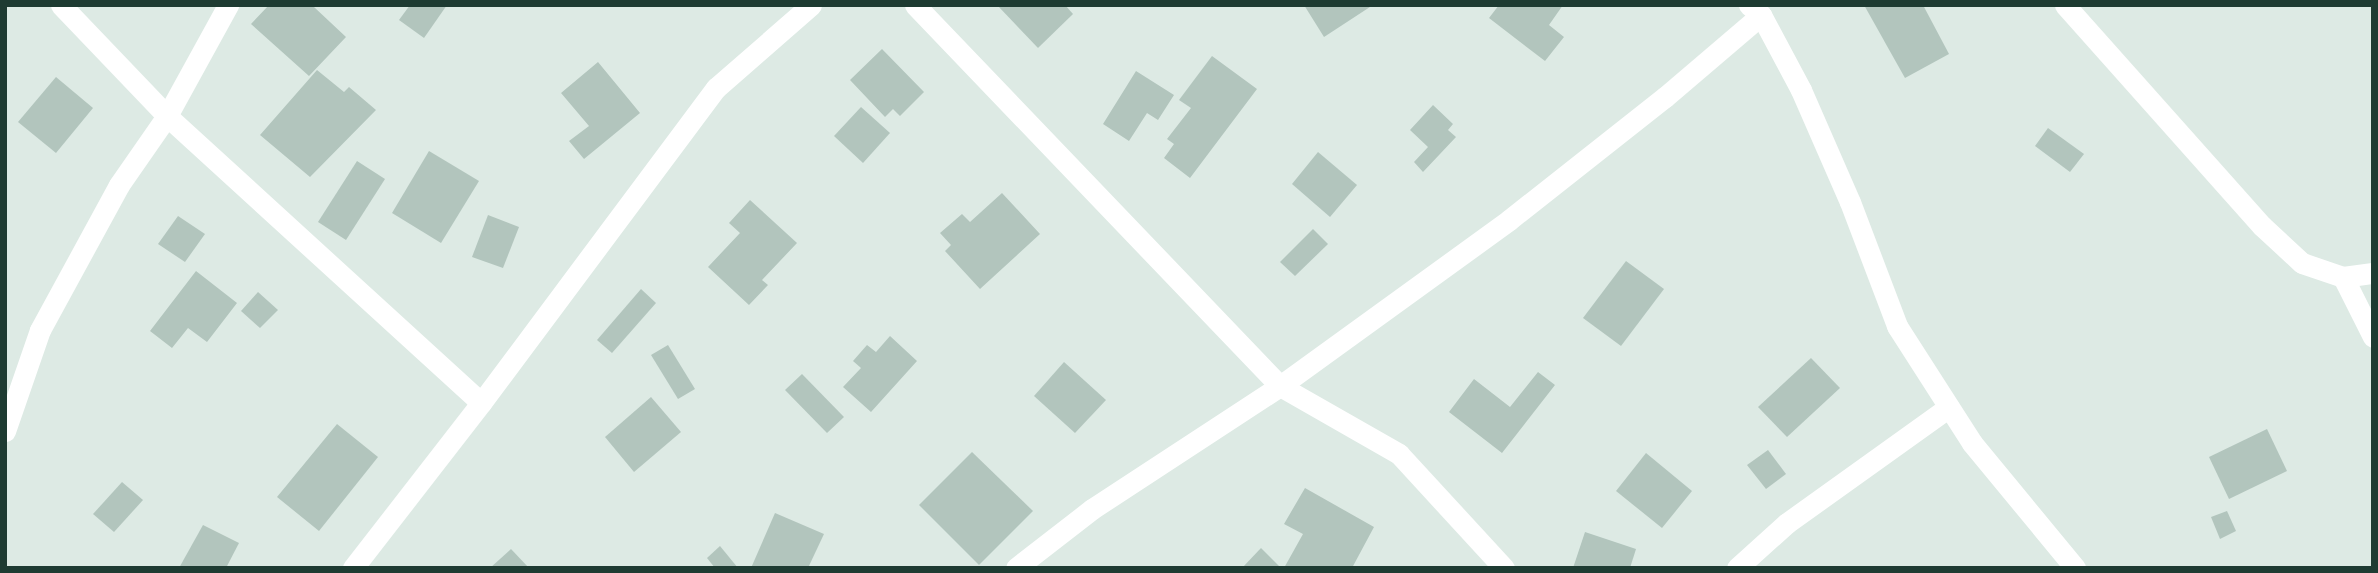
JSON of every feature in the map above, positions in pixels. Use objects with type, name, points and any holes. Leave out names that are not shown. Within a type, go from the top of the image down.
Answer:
[{"type":"street","points":[[61,5],[167,116],[481,402]]},
{"type":"street","points":[[5,432],[40,330],[119,186],[167,116],[228,5]]},
{"type":"street","points":[[353,568],[716,88],[811,5]]},
{"type":"street","points":[[915,5],[1280,386],[1398,454],[1504,568]]},
{"type":"street","points":[[2066,5],[2262,226],[2302,263],[2343,277],[2373,273]]},
{"type":"street","points":[[1016,568],[1092,509],[1280,386],[1509,220],[1665,97],[1755,10],[1801,90],[1850,202],[1897,326],[1972,443],[2075,568]]},
{"type":"street","points":[[2343,277],[2373,337]]},
{"type":"street","points":[[1737,568],[1787,523],[1949,407]]},
{"type":"building","points":[[269,5],[315,5],[314,7],[346,37],[309,76],[251,24]]},
{"type":"building","points":[[410,5],[447,5],[424,38],[399,20]]},
{"type":"building","points":[[997,5],[1065,5],[1073,14],[1038,48]]},
{"type":"building","points":[[1304,5],[1373,5],[1324,37]]},
{"type":"building","points":[[1499,5],[1563,5],[1549,25],[1564,37],[1545,61],[1489,18]]},
{"type":"building","points":[[1864,5],[1923,5],[1949,54],[1905,78]]},
{"type":"building","points":[[882,49],[924,92],[900,116],[893,109],[885,117],[850,80]]},
{"type":"building","points":[[1212,56],[1257,89],[1190,178],[1164,158],[1174,144],[1167,139],[1191,108],[1179,100]]},
{"type":"building","points":[[598,62],[640,113],[584,159],[569,141],[589,126],[561,93]]},
{"type":"building","points":[[317,70],[344,92],[349,87],[376,110],[310,177],[260,135]]},
{"type":"building","points":[[1136,71],[1174,95],[1158,120],[1147,113],[1129,141],[1103,124]]},
{"type":"building","points":[[56,77],[93,108],[56,153],[18,122]]},
{"type":"building","points":[[1433,105],[1453,124],[1448,130],[1456,137],[1423,172],[1414,162],[1428,147],[1410,130]]},
{"type":"building","points":[[861,107],[890,133],[863,163],[834,136]]},
{"type":"building","points":[[2048,128],[2084,154],[2070,172],[2035,146]]},
{"type":"building","points":[[429,151],[479,181],[441,243],[392,213]]},
{"type":"building","points":[[1318,152],[1357,185],[1330,217],[1292,184]]},
{"type":"building","points":[[357,161],[385,179],[346,240],[318,222]]},
{"type":"building","points":[[1002,193],[1040,234],[980,289],[945,251],[951,245],[940,233],[962,214],[970,222]]},
{"type":"building","points":[[750,200],[797,243],[762,280],[768,285],[749,305],[708,267],[740,233],[729,223]]},
{"type":"building","points":[[488,215],[519,227],[503,268],[472,257]]},
{"type":"building","points":[[178,216],[205,234],[185,262],[158,244]]},
{"type":"building","points":[[1313,229],[1328,244],[1295,276],[1280,262]]},
{"type":"building","points":[[1626,261],[1664,289],[1621,346],[1583,318]]},
{"type":"building","points":[[196,271],[237,303],[207,342],[188,328],[172,348],[150,331]]},
{"type":"building","points":[[641,289],[656,303],[612,353],[597,340]]},
{"type":"building","points":[[258,292],[278,310],[260,328],[241,311]]},
{"type":"building","points":[[890,336],[917,361],[871,412],[843,387],[861,368],[853,361],[867,345],[876,352]]},
{"type":"building","points":[[668,345],[695,389],[678,399],[651,355]]},
{"type":"building","points":[[1811,358],[1840,388],[1787,437],[1758,407]]},
{"type":"building","points":[[1064,362],[1106,400],[1075,433],[1034,396]]},
{"type":"building","points":[[1538,372],[1555,385],[1502,453],[1449,412],[1474,379],[1510,407]]},
{"type":"building","points":[[802,374],[844,417],[827,433],[785,390]]},
{"type":"building","points":[[651,397],[681,432],[634,472],[605,437]]},
{"type":"building","points":[[337,424],[378,457],[319,531],[277,497]]},
{"type":"building","points":[[2267,429],[2287,471],[2229,499],[2209,457]]},
{"type":"building","points":[[1768,450],[1786,474],[1766,489],[1747,465]]},
{"type":"building","points":[[972,452],[1033,511],[979,565],[919,505]]},
{"type":"building","points":[[1646,453],[1692,491],[1662,528],[1616,491]]},
{"type":"building","points":[[122,482],[143,500],[114,532],[93,514]]},
{"type":"building","points":[[1305,488],[1374,527],[1352,568],[1284,568],[1303,534],[1284,524]]},
{"type":"building","points":[[2227,511],[2236,531],[2220,539],[2211,517]]},
{"type":"building","points":[[775,513],[824,534],[808,568],[751,568]]},
{"type":"building","points":[[203,525],[239,543],[226,568],[179,568]]},
{"type":"building","points":[[1585,532],[1636,549],[1630,568],[1573,568]]},
{"type":"building","points":[[720,546],[738,568],[715,568],[707,558]]},
{"type":"building","points":[[1261,548],[1281,568],[1242,568]]},
{"type":"building","points":[[511,549],[529,568],[490,568]]}]
